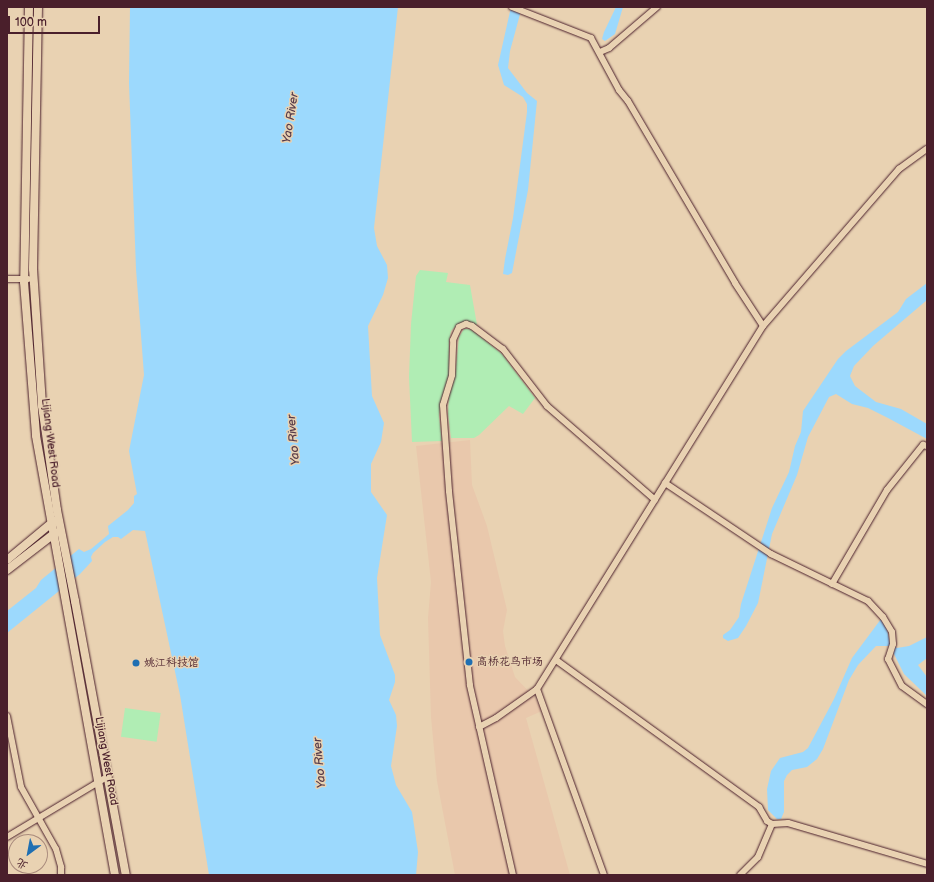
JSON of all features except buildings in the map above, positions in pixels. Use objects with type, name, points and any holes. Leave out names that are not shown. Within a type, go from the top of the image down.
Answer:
[{"type":"main road","name":"Lijiang West Road","points":[[29,7],[25,278],[36,436],[53,535],[60,562],[115,875]]},
{"type":"main road","name":"Lijiang West Road","points":[[38,7],[34,279],[42,406],[58,518],[74,594],[126,875]]},
{"type":"main road","points":[[7,560],[58,518]]},
{"type":"main road","points":[[7,570],[61,528]]},
{"type":"street","points":[[512,7],[551,23],[589,36],[600,52],[600,58],[619,90],[628,100],[735,283],[763,326]]},
{"type":"street","points":[[600,52],[609,48],[657,7]]},
{"type":"street","points":[[478,727],[496,718],[537,689],[763,326],[899,169],[927,149]]},
{"type":"street","points":[[7,279],[34,279]]},
{"type":"street","points":[[513,875],[478,727],[470,685],[452,519],[444,405],[452,375],[453,340],[459,327],[466,324],[472,326],[503,349],[547,406],[655,500]]},
{"type":"street","points":[[832,584],[887,490],[923,445],[927,446]]},
{"type":"street","points":[[665,483],[771,554],[868,601],[883,617],[892,632],[893,644],[888,660],[902,686],[927,704]]},
{"type":"street","points":[[556,660],[759,807],[767,821],[772,824],[788,823],[927,864]]},
{"type":"street","points":[[537,689],[604,875]]},
{"type":"street","points":[[7,716],[20,787],[56,849],[61,875]]},
{"type":"street","points":[[7,837],[108,777]]},
{"type":"street","points":[[740,875],[758,856],[772,824]]},
{"type":"shaded area","name":"高桥花鸟市场","points":[[470,440],[472,485],[487,526],[507,610],[503,631],[505,646],[515,677],[535,698],[542,711],[526,718],[570,875],[455,875],[437,781],[431,717],[428,618],[431,582],[416,446]]},
{"type":"green space","points":[[420,270],[448,273],[446,282],[470,285],[477,325],[467,321],[457,325],[451,331],[449,342],[449,375],[441,401],[439,416],[442,441],[412,442],[409,377],[411,324],[416,276]]},
{"type":"green space","points":[[464,329],[470,329],[502,354],[535,398],[523,414],[509,406],[474,438],[451,438],[448,414],[449,395],[455,376],[459,337]]},
{"type":"green space","points":[[125,708],[161,713],[157,742],[121,737]]},
{"type":"water","name":"Yao River","points":[[130,7],[398,7],[374,228],[377,246],[387,265],[388,278],[383,295],[368,326],[372,396],[384,423],[381,442],[371,464],[371,492],[387,515],[377,578],[380,635],[395,675],[395,682],[389,700],[396,715],[397,726],[391,766],[396,785],[412,812],[418,852],[416,875],[209,875],[180,695],[145,531],[133,530],[121,539],[118,537],[113,537],[105,542],[93,553],[91,557],[92,561],[80,574],[7,633],[7,611],[36,588],[41,580],[79,549],[84,552],[91,549],[109,534],[108,526],[128,510],[134,503],[134,496],[137,494],[129,451],[144,375],[136,269],[129,83]]},
{"type":"water","points":[[511,7],[522,7],[510,51],[508,68],[527,93],[537,101],[528,190],[512,273],[508,275],[503,274],[513,218],[527,112],[527,104],[523,97],[504,85],[498,65]]},
{"type":"water","points":[[616,7],[623,7],[615,34],[605,41],[602,39],[604,32]]},
{"type":"water","points":[[927,283],[927,300],[873,346],[854,366],[850,376],[855,386],[876,402],[901,409],[927,424],[927,439],[868,408],[852,404],[836,394],[829,397],[808,437],[797,475],[772,534],[758,603],[738,638],[728,641],[723,638],[723,635],[730,630],[739,617],[741,604],[772,508],[789,472],[795,446],[801,432],[803,411],[838,359],[846,351],[898,312],[906,299]]},
{"type":"water","points":[[881,619],[887,629],[890,643],[897,648],[909,646],[927,637],[927,658],[918,665],[927,677],[927,696],[904,674],[890,646],[876,646],[858,665],[849,680],[823,749],[817,759],[807,767],[792,770],[787,775],[784,781],[784,812],[781,819],[777,819],[768,810],[767,789],[771,771],[780,758],[803,752],[808,748],[834,699],[852,658]]},
{"type":"place","name":"高桥花鸟市场","points":[[469,662]]},
{"type":"place","name":"姚江科技馆","points":[[136,663]]}]
